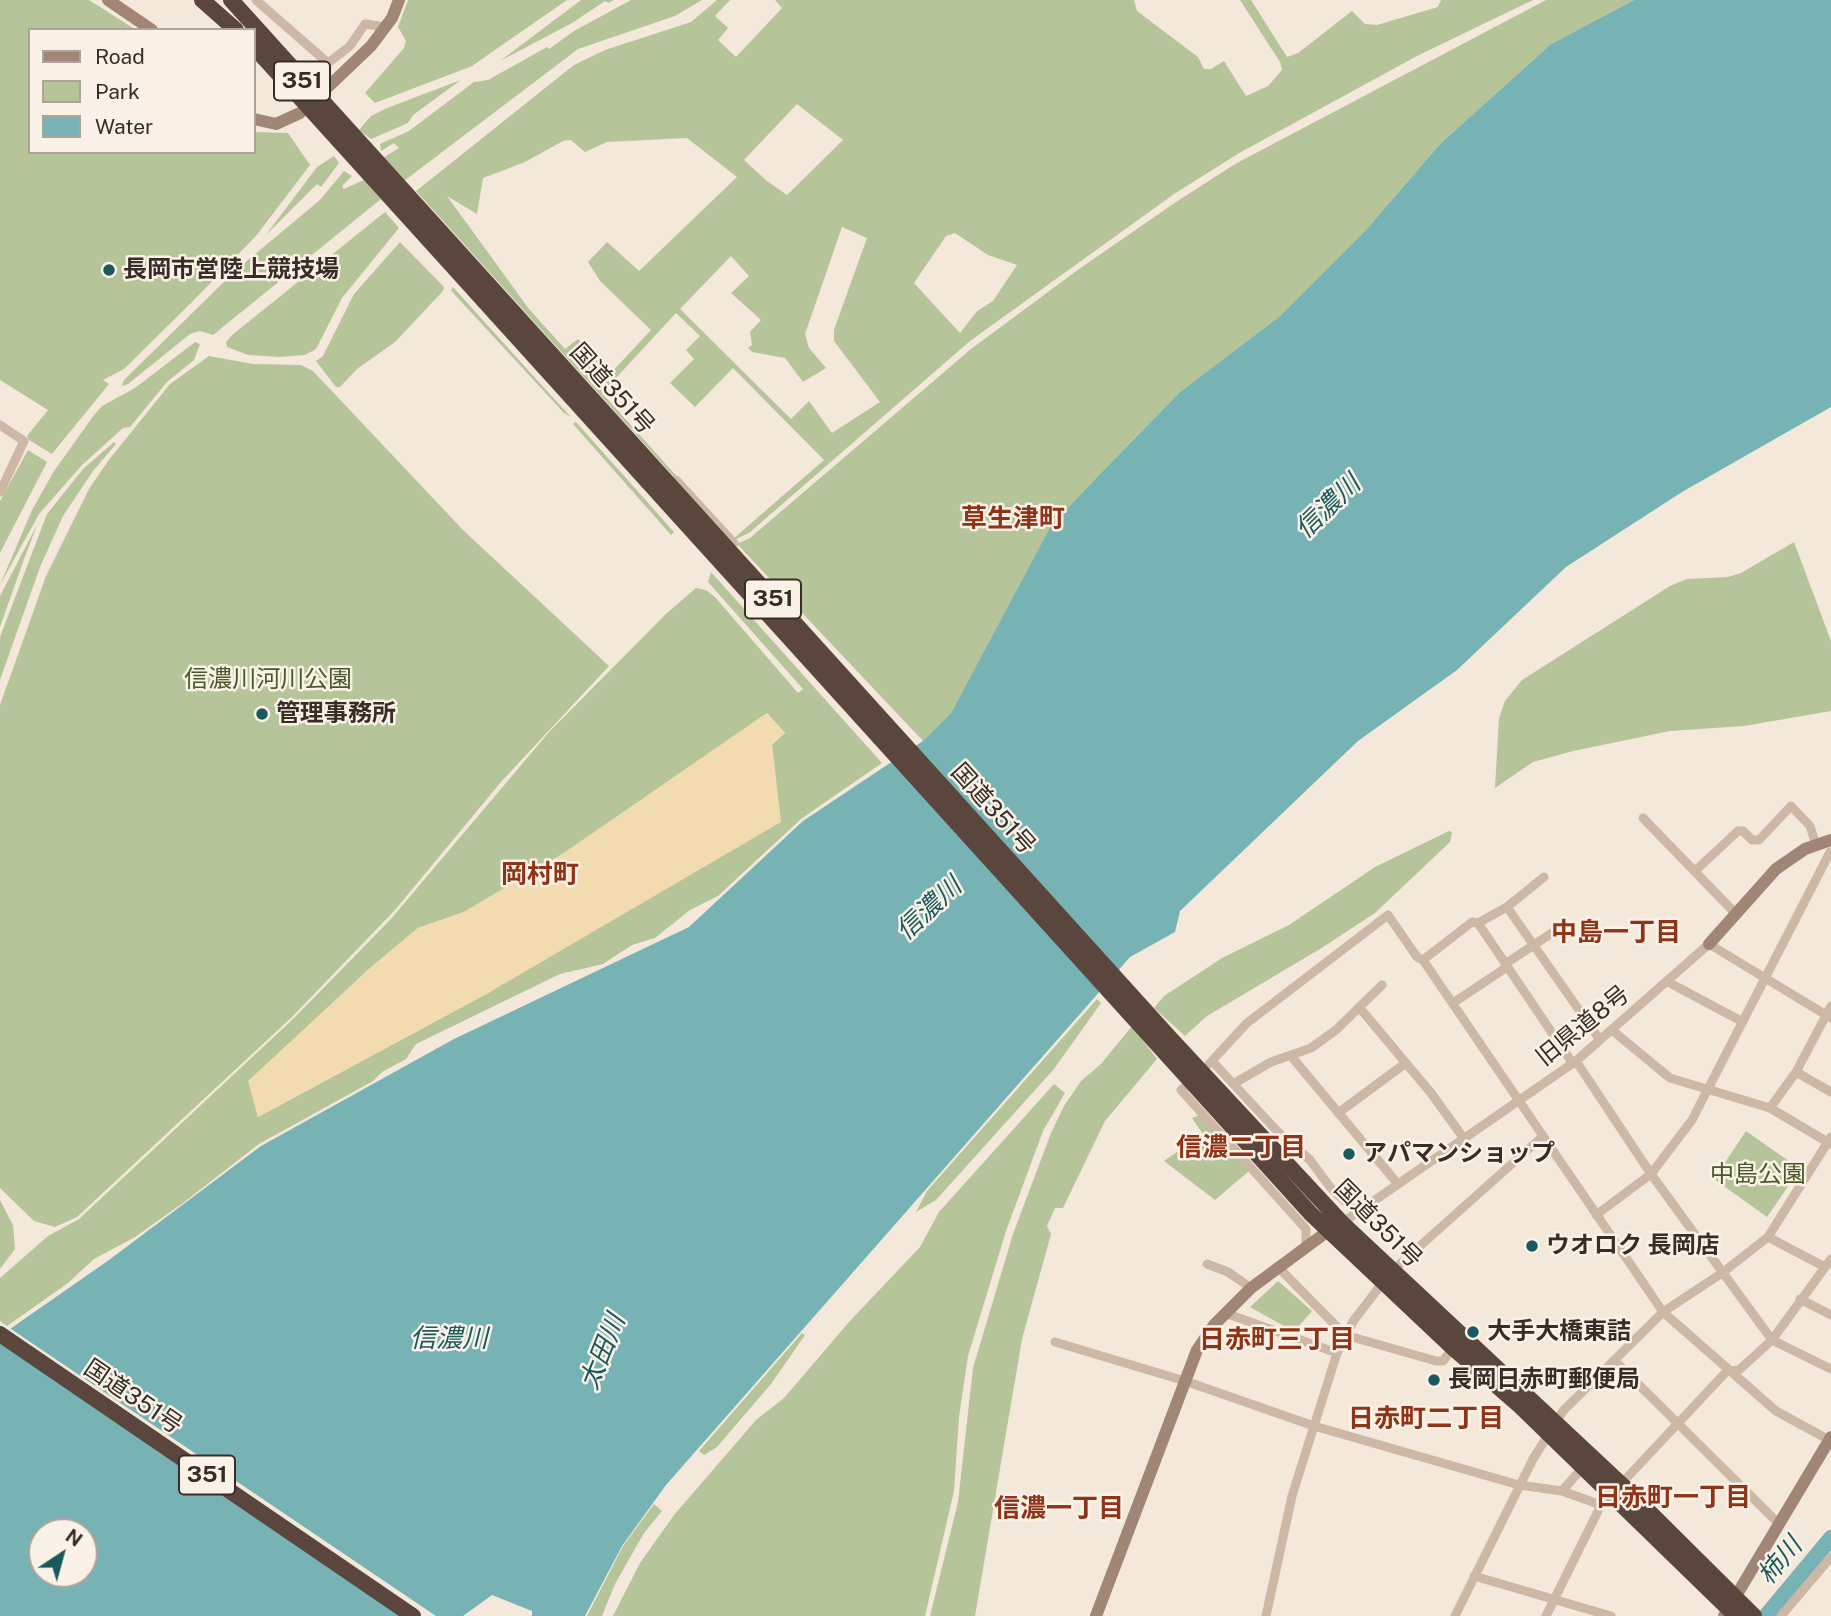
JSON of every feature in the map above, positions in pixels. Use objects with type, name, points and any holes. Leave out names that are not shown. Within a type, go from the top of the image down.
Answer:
[{"type":"highway","points":[[202,0],[235,28]]},
{"type":"highway","points":[[210,0],[235,28]]},
{"type":"highway","name":"国道351号","points":[[231,0],[255,28]]},
{"type":"highway","name":"国道351号","points":[[256,29],[370,164],[1335,1227],[1551,1429],[1611,1494]]},
{"type":"highway","name":"国道351号","points":[[256,49],[370,164]]},
{"type":"highway","name":"国道351号","points":[[1388,1276],[1453,1348],[1551,1429],[1583,1467],[1738,1611]]},
{"type":"highway","name":"国道351号","points":[[0,1334],[413,1616]]},
{"type":"street","points":[[108,0],[149,28]]},
{"type":"street","points":[[256,0],[328,63],[350,46],[365,24],[386,27]]},
{"type":"street","points":[[328,87],[355,63],[386,27],[399,0]]},
{"type":"street","points":[[256,119],[275,124],[300,113]]},
{"type":"street","points":[[477,261],[734,543]]},
{"type":"street","points":[[0,425],[24,442],[1,489]]},
{"type":"street","points":[[1596,1215],[1651,1174],[1692,1119],[1705,1089],[1765,978],[1827,846],[1791,806],[1759,840],[1752,840],[1743,831],[1738,831],[1695,871]]},
{"type":"street","points":[[1643,818],[1735,914]]},
{"type":"street","name":"旧県道8号","points":[[1335,1227],[1520,1103],[1575,1062],[1709,944],[1776,869],[1796,854],[1827,846]]},
{"type":"street","points":[[1423,960],[1472,922],[1478,923],[1507,907],[1544,877]]},
{"type":"street","points":[[1507,907],[1600,1040]]},
{"type":"street","points":[[1356,1212],[1330,1187],[1310,1160],[1278,1132],[1210,1063],[1247,1023],[1388,915],[1453,1003],[1663,1312],[1727,1371],[1776,1411],[1830,1439],[1778,1523],[1738,1611]]},
{"type":"street","points":[[1478,923],[1651,1174],[1772,1340],[1831,1369]]},
{"type":"street","points":[[1453,1003],[1561,928]]},
{"type":"street","points":[[1709,944],[1829,1013],[1796,1072],[1770,1108]]},
{"type":"street","points":[[1668,982],[1743,1022]]},
{"type":"street","points":[[1233,1084],[1271,1062],[1311,1048],[1382,985]]},
{"type":"street","points":[[1359,1006],[1465,1140]]},
{"type":"street","points":[[1455,1616],[1519,1485],[1563,1411],[1663,1312],[1722,1273],[1768,1237],[1830,1141],[1770,1108],[1670,1078],[1613,1031]]},
{"type":"street","points":[[1291,1056],[1397,1184]]},
{"type":"street","points":[[1338,1113],[1406,1063]]},
{"type":"street","points":[[1796,1072],[1831,1092]]},
{"type":"street","points":[[1185,1087],[1181,1090],[1306,1229],[1306,1245]]},
{"type":"street","points":[[1266,1616],[1292,1496],[1345,1335],[1388,1276],[1542,1137]]},
{"type":"street","points":[[1096,1616],[1197,1350],[1225,1312],[1251,1288],[1306,1245],[1335,1227]]},
{"type":"street","points":[[1546,1616],[1611,1494],[1727,1371],[1740,1370],[1772,1340],[1828,1263],[1768,1237]]},
{"type":"street","points":[[1207,1264],[1228,1272],[1251,1288]]},
{"type":"street","points":[[1278,1267],[1345,1335],[1436,1361],[1443,1361],[1453,1348]]},
{"type":"street","points":[[1800,1299],[1831,1315]]},
{"type":"street","points":[[1225,1312],[1337,1353]]},
{"type":"street","points":[[1055,1342],[1185,1381],[1314,1426],[1519,1485],[1611,1494]]},
{"type":"street","points":[[1615,1361],[1778,1523]]},
{"type":"street","points":[[1562,1491],[1583,1467]]},
{"type":"street","points":[[1781,1616],[1831,1557]]},
{"type":"street","points":[[1474,1576],[1611,1616]]},
{"type":"green space","name":"長岡市営陸上競技場","points":[[0,0],[89,0],[133,28],[28,28],[28,154],[256,154],[256,132],[288,133],[310,165],[256,236],[124,369],[103,380],[109,384],[52,454],[27,436],[48,410],[0,380]]},
{"type":"green space","points":[[408,0],[567,0],[472,66],[375,103],[365,93],[404,48],[406,41],[398,27]]},
{"type":"green space","points":[[581,0],[614,0],[608,3],[605,1],[572,23],[500,61]]},
{"type":"green space","points":[[631,0],[702,0],[675,16],[578,49],[404,181],[383,158],[399,148],[394,143],[381,151],[380,144],[409,131],[474,82],[488,80],[547,47],[549,49],[574,31]]},
{"type":"green space","points":[[717,0],[730,0],[715,16],[728,28],[718,40],[736,57],[782,8],[775,0],[1134,0],[1137,11],[1198,57],[1204,69],[1211,69],[1224,61],[1246,96],[1268,86],[1282,70],[1280,62],[1240,0],[1251,0],[1287,57],[1298,53],[1352,11],[1365,24],[1377,25],[1438,7],[1441,0],[1533,0],[1417,56],[1241,152],[1174,194],[970,341],[749,533],[732,541],[416,191],[574,65],[605,50],[691,22]],"holes":[[[797,104],[843,140],[787,195],[744,160]],[[687,138],[737,177],[639,271],[607,242],[588,262],[600,281],[651,330],[610,374],[578,339],[565,349],[529,309],[447,196],[477,214],[483,178],[525,162],[563,141],[571,140],[585,152],[607,142]],[[842,227],[867,238],[834,330],[834,341],[880,402],[832,433],[809,401],[791,419],[680,309],[731,256],[749,276],[731,293],[761,320],[750,332],[752,345],[748,348],[752,352],[785,358],[803,382],[826,368],[809,348],[805,334]],[[955,233],[988,255],[1017,265],[993,301],[977,311],[960,333],[914,283],[946,236]],[[676,313],[700,336],[686,350],[694,359],[670,383],[695,407],[733,368],[824,460],[733,539],[602,393]]]},
{"type":"green space","points":[[1546,0],[1634,0],[1551,44],[1441,143],[1365,231],[1280,316],[1180,392],[1100,474],[1051,527],[951,713],[923,741],[737,544],[750,538],[971,349],[1176,202],[1235,164]]},
{"type":"green space","points":[[461,80],[413,115],[408,123],[371,139],[359,130],[371,116],[387,108]]},
{"type":"green space","points":[[334,156],[339,163],[321,187],[317,184],[265,236],[317,167]]},
{"type":"green space","points":[[344,171],[352,176],[342,186],[344,189],[364,180],[381,199],[213,335],[200,331],[190,334],[122,386],[124,380],[236,270],[320,200]]},
{"type":"green space","points":[[385,212],[399,228],[342,298],[316,349],[305,355],[280,357],[248,355],[227,347],[226,342],[232,335]]},
{"type":"green space","points":[[400,242],[444,287],[443,291],[395,342],[357,369],[340,387],[336,387],[316,361],[323,356],[354,294]]},
{"type":"green space","points":[[453,287],[571,417],[564,413],[455,295],[451,290]]},
{"type":"green space","points":[[195,342],[200,344],[194,360],[167,382],[130,427],[123,428],[82,465],[39,514],[0,585],[32,510],[54,471],[94,415],[102,406],[135,388]]},
{"type":"green space","name":"信濃川河川公園","points":[[209,356],[253,364],[301,365],[313,371],[463,530],[609,666],[501,782],[395,910],[292,1017],[77,1217],[55,1227],[34,1221],[0,1188],[0,705],[46,576],[89,489],[170,384]]},
{"type":"green space","points":[[576,422],[674,532],[671,535],[573,424]]},
{"type":"green space","points":[[114,442],[116,444],[93,471],[63,516],[40,567],[0,680],[0,637],[47,514],[83,469]]},
{"type":"green space","points":[[28,450],[47,462],[0,553],[0,501]]},
{"type":"green space","points":[[37,525],[23,562],[0,627],[0,596]]},
{"type":"green space","points":[[1794,542],[1831,641],[1831,711],[1744,726],[1670,731],[1573,751],[1533,762],[1495,788],[1499,718],[1505,701],[1522,680],[1670,586],[1687,579],[1728,577],[1741,573]]},
{"type":"green space","points":[[711,572],[882,763],[801,819],[718,896],[690,910],[655,938],[632,945],[603,964],[560,974],[416,1044],[406,1059],[382,1072],[373,1081],[259,1144],[135,1237],[94,1259],[68,1283],[7,1326],[0,1321],[0,1278],[48,1236],[79,1219],[293,1019],[390,920],[550,731],[667,613],[696,588],[706,590],[715,597],[798,693],[803,689],[708,582]],"holes":[[[767,713],[785,733],[490,992],[258,1117],[249,1081],[369,969],[418,928],[464,912],[564,853]]]},
{"type":"green space","points":[[1449,831],[1452,832],[1450,842],[1375,913],[1207,1016],[1185,1036],[1154,1008],[1164,996],[1222,958],[1289,925],[1375,867]]},
{"type":"green space","points":[[1097,999],[1101,1003],[1054,1069],[936,1200],[916,1212],[927,1191]]},
{"type":"green space","points":[[1132,1026],[1157,1059],[1105,1121],[1063,1208],[1055,1208],[1047,1226],[1051,1234],[1022,1339],[975,1616],[930,1616],[958,1502],[973,1368],[1013,1234],[1064,1106],[1081,1081],[1101,1064]]},
{"type":"green space","points":[[1054,1084],[1065,1093],[1043,1131],[1006,1231],[968,1356],[959,1417],[954,1491],[925,1616],[613,1616],[640,1563],[674,1515],[756,1420],[784,1398],[849,1322],[920,1247],[939,1212]]},
{"type":"green space","points":[[1199,1115],[1249,1171],[1215,1200],[1164,1161],[1203,1134],[1192,1118]]},
{"type":"green space","name":"中島公園","points":[[1746,1131],[1800,1169],[1767,1217],[1714,1179]]},
{"type":"green space","points":[[0,1200],[13,1225],[15,1249],[0,1269]]},
{"type":"green space","points":[[1278,1281],[1312,1311],[1298,1327],[1284,1326],[1250,1307]]},
{"type":"green space","points":[[802,1333],[805,1335],[771,1384],[717,1447],[704,1455],[699,1451]]},
{"type":"green space","points":[[654,1504],[662,1511],[644,1533],[615,1584],[602,1616],[587,1616],[623,1546]]},
{"type":"sand","points":[[767,713],[785,733],[772,743],[781,822],[490,992],[258,1117],[248,1081],[369,969],[418,928],[464,912],[564,853]]},
{"type":"water","name":"信濃川","points":[[1634,0],[1831,0],[1831,407],[1682,492],[1566,567],[1457,670],[1358,741],[1180,911],[1175,932],[1130,957],[666,1485],[622,1546],[585,1616],[532,1616],[532,1611],[492,1595],[463,1616],[0,1616],[0,1336],[109,1260],[261,1146],[454,1039],[689,927],[803,821],[923,741],[951,713],[1051,526],[1180,392],[1280,316],[1365,231],[1441,143],[1551,44]]},
{"type":"pier","points":[[8,1327],[436,1616],[404,1616],[0,1332]]},
{"type":"waterway","name":"柿川","points":[[1766,1616],[1831,1538]]},
{"type":"place","name":"長岡市営陸上競技場","points":[[109,270]]},
{"type":"place","name":"管理事務所","points":[[262,714]]},
{"type":"place","name":"アパマンショップ","points":[[1349,1154]]},
{"type":"place","name":"ウオロク 長岡店","points":[[1532,1246]]},
{"type":"place","name":"大手大橋東詰","points":[[1473,1332]]},
{"type":"place","name":"長岡日赤町郵便局","points":[[1434,1380]]},
{"type":"district","name":"草生津町","points":[[1013,519]]},
{"type":"district","name":"岡村町","points":[[540,875]]},
{"type":"district","name":"中島一丁目","points":[[1616,933]]},
{"type":"district","name":"信濃二丁目","points":[[1241,1148]]},
{"type":"district","name":"日赤町三丁目","points":[[1277,1340]]},
{"type":"district","name":"日赤町二丁目","points":[[1426,1419]]},
{"type":"district","name":"日赤町一丁目","points":[[1673,1498]]},
{"type":"district","name":"信濃一丁目","points":[[1059,1509]]},
{"type":"water label","name":"太田川","points":[[603,1352]]}]
